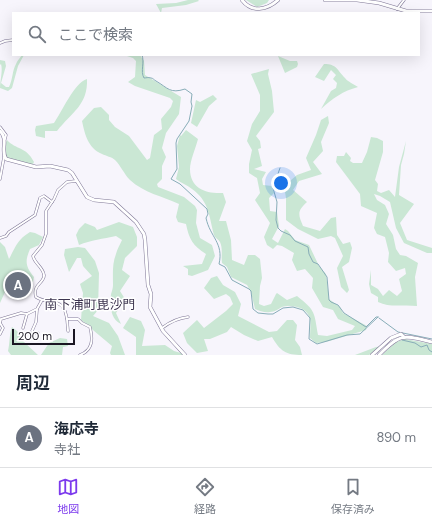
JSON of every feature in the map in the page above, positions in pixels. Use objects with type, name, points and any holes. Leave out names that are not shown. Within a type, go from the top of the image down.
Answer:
[{"type":"street","points":[[242,0],[246,5],[252,8],[260,9],[268,7],[278,0]]},
{"type":"street","points":[[325,0],[371,2],[409,11],[432,11]]},
{"type":"street","points":[[397,9],[404,0]]},
{"type":"street","points":[[0,43],[12,40]]},
{"type":"street","points":[[0,127],[6,135],[0,179]]},
{"type":"street","points":[[0,131],[5,139]]},
{"type":"street","points":[[4,157],[9,161],[33,167],[50,166],[68,170],[72,173],[89,198],[116,203],[136,222],[144,234],[145,240],[148,285],[151,294],[150,307],[162,328],[185,355]]},
{"type":"street","points":[[68,330],[65,310],[61,305],[36,297],[35,293],[37,286],[43,280],[44,274],[33,256],[42,245],[46,234],[45,214],[48,207],[64,183],[76,181]]},
{"type":"street","points":[[0,238],[6,236],[9,232],[35,215],[40,198],[44,196],[52,202]]},
{"type":"street","points":[[38,333],[34,333],[32,331],[36,322],[36,312],[42,300]]},
{"type":"street","points":[[0,334],[3,328],[0,323],[0,319],[9,315],[21,313],[27,314],[38,309]]},
{"type":"street","points":[[23,328],[27,314]]},
{"type":"street","points":[[162,328],[168,323],[188,317]]},
{"type":"street","points":[[67,319],[78,319],[91,328],[92,334],[90,348],[85,353],[80,355]]},
{"type":"street","points":[[372,355],[394,336],[401,334],[404,337],[432,342]]},
{"type":"street","points":[[379,355],[395,340],[404,337]]},
{"type":"green space","points":[[188,0],[199,1],[186,5],[162,8],[161,12],[156,4],[176,3]]},
{"type":"green space","points":[[246,0],[269,0],[267,3],[257,7]]},
{"type":"green space","points":[[21,56],[23,56],[18,66],[12,88],[8,91],[0,88],[2,70],[0,60],[5,61],[6,66],[1,83],[6,87],[9,87],[17,62]]},
{"type":"green space","points":[[127,56],[141,56],[144,61],[145,75],[181,97],[179,114],[166,133],[162,148],[166,157],[162,166],[162,179],[157,184],[158,187],[184,197],[195,206],[197,210],[196,223],[200,238],[212,245],[215,256],[208,270],[192,276],[188,275],[188,269],[183,266],[202,264],[206,254],[192,242],[186,224],[178,222],[176,217],[179,204],[147,191],[135,184],[128,178],[115,160],[97,151],[90,145],[84,131],[82,121],[94,108],[101,107],[109,115],[109,120],[115,127],[129,136],[147,160],[150,158],[154,135],[162,129],[161,119],[171,107],[173,101],[170,98],[135,86],[128,82],[135,77],[136,61]]},
{"type":"green space","points":[[278,56],[290,61],[297,61],[297,67],[285,73]]},
{"type":"green space","points":[[324,64],[334,66],[349,82],[358,87],[338,95],[321,109],[331,91],[336,88],[337,83],[333,79],[336,75],[331,70],[324,81],[315,77]]},
{"type":"green space","points":[[269,69],[268,74],[272,91],[274,112],[256,136],[260,141],[261,148],[258,149],[262,166],[254,169],[266,172],[262,179],[263,185],[272,186],[274,193],[269,198],[270,211],[277,212],[279,226],[272,239],[278,243],[285,229],[295,240],[309,245],[319,266],[326,274],[329,299],[340,307],[343,313],[367,326],[366,330],[326,342],[316,343],[310,338],[309,315],[299,307],[286,306],[273,312],[262,312],[255,309],[251,292],[247,285],[231,277],[227,267],[222,263],[221,244],[214,235],[208,209],[202,199],[198,194],[176,179],[179,167],[177,146],[180,135],[181,136],[186,130],[198,139],[190,166],[193,181],[200,189],[223,193],[226,202],[219,221],[226,221],[231,240],[232,260],[244,265],[248,255],[255,255],[260,259],[262,278],[259,304],[264,306],[271,304],[277,293],[287,300],[297,296],[308,305],[313,312],[318,335],[327,336],[352,330],[355,326],[338,319],[333,310],[323,307],[312,288],[313,278],[305,269],[297,271],[292,260],[294,253],[282,246],[277,245],[273,249],[267,245],[264,237],[270,223],[255,200],[260,193],[257,178],[249,173],[252,150],[247,141],[252,124],[260,111],[260,95],[251,74]]},
{"type":"green space","points":[[87,79],[85,95],[78,108],[57,131],[45,131],[45,138],[36,136],[36,126],[54,123],[77,86]]},
{"type":"green space","points":[[213,95],[217,99],[209,106],[197,127],[191,123],[196,100],[200,102]]},
{"type":"green space","points":[[328,116],[329,123],[321,142],[323,151],[313,162],[322,174],[299,181],[293,190],[307,202],[301,208],[299,213],[303,226],[320,231],[331,218],[336,217],[337,235],[343,244],[350,242],[352,248],[349,262],[342,267],[349,290],[347,293],[341,287],[337,268],[343,256],[335,238],[331,236],[318,239],[298,229],[286,220],[286,198],[284,186],[297,175],[311,170],[306,158],[321,120]]},
{"type":"green space","points":[[371,137],[383,141],[383,152],[375,180],[378,184],[377,191],[381,193],[389,190],[395,197],[399,167],[406,141],[401,165],[399,195],[414,204],[400,223],[407,240],[432,248],[432,253],[427,253],[404,243],[396,228],[390,202],[374,194],[377,200],[385,205],[389,214],[386,224],[393,235],[396,249],[400,255],[406,256],[418,263],[415,277],[417,306],[383,304],[378,302],[378,297],[371,293],[369,284],[371,270],[371,285],[378,289],[383,296],[389,290],[397,296],[402,291],[399,279],[406,274],[405,268],[396,271],[388,262],[389,253],[385,237],[377,234],[374,228],[377,213],[361,206],[360,194],[336,162],[337,156],[344,156],[346,152],[351,158],[350,161],[353,163],[362,163]]},
{"type":"green space","points":[[7,140],[28,153],[34,162],[32,166],[12,161],[6,157],[4,148]]},
{"type":"green space","points":[[119,222],[133,227],[137,237],[137,246],[125,258],[122,270],[130,276],[120,291],[125,299],[116,313],[121,324],[117,322],[113,315],[111,294],[113,286],[114,262],[117,250],[122,240],[116,236],[79,245],[76,235],[85,223],[95,227],[97,230]]},
{"type":"green space","points":[[30,232],[43,237],[39,245],[30,249],[27,257],[27,266],[34,277],[33,282],[15,279],[5,292],[0,303],[0,242],[5,247],[9,259],[19,241]]},
{"type":"green space","points":[[78,247],[85,248],[95,261],[99,273],[98,310],[93,316],[109,323],[118,336],[125,355],[111,355],[110,353],[112,346],[81,320],[83,293],[80,284],[92,276],[83,266],[81,258],[77,258],[69,272],[64,255],[65,249]]},
{"type":"green space","points":[[217,276],[223,285],[235,292],[241,304],[238,316],[269,332],[277,331],[287,320],[293,320],[297,325],[295,340],[300,347],[302,355],[284,351],[278,346],[272,337],[258,341],[231,327],[227,332],[210,339],[204,339],[208,351],[197,353],[187,343],[183,333],[197,320],[204,328],[233,304],[230,297],[226,294],[214,299],[204,288],[211,278]]},
{"type":"green space","points":[[130,317],[141,321],[145,330],[142,346],[165,345],[184,355],[136,355],[136,337],[123,328]]},
{"type":"green space","points":[[12,327],[17,331],[23,341],[38,355],[11,355],[8,351]]},
{"type":"green space","points":[[60,338],[67,339],[68,346],[63,347],[62,355],[41,355],[49,343]]},
{"type":"green space","points":[[405,339],[432,344],[432,355],[382,355],[396,342]]},
{"type":"green space","points":[[383,346],[369,355],[355,355],[376,347]]},
{"type":"waterway","points":[[142,56],[142,73],[144,78],[152,78],[172,91],[185,89],[192,94],[192,106],[189,121],[176,143],[177,169],[171,179],[180,184],[207,209],[208,214],[206,218],[208,225],[220,251],[219,264],[225,267],[232,280],[251,291],[253,309],[258,313],[268,314],[273,314],[283,308],[293,307],[303,310],[310,318],[309,339],[317,344],[347,335],[360,334],[378,317]]},
{"type":"waterway","points":[[280,168],[273,188],[277,202],[276,220],[278,228],[290,235],[295,241],[308,247],[309,254],[313,262],[318,264],[327,277],[329,300],[331,302],[338,305],[344,313],[366,327],[376,317],[378,317]]},
{"type":"waterway","points":[[379,318],[398,332],[432,339]]},
{"type":"waterway","points":[[402,340],[415,343],[421,347],[427,345],[429,350],[432,352]]},
{"type":"place","name":"海応寺","points":[[18,285]]},
{"type":"district","name":"南下浦町毘沙門","points":[[90,304]]}]
